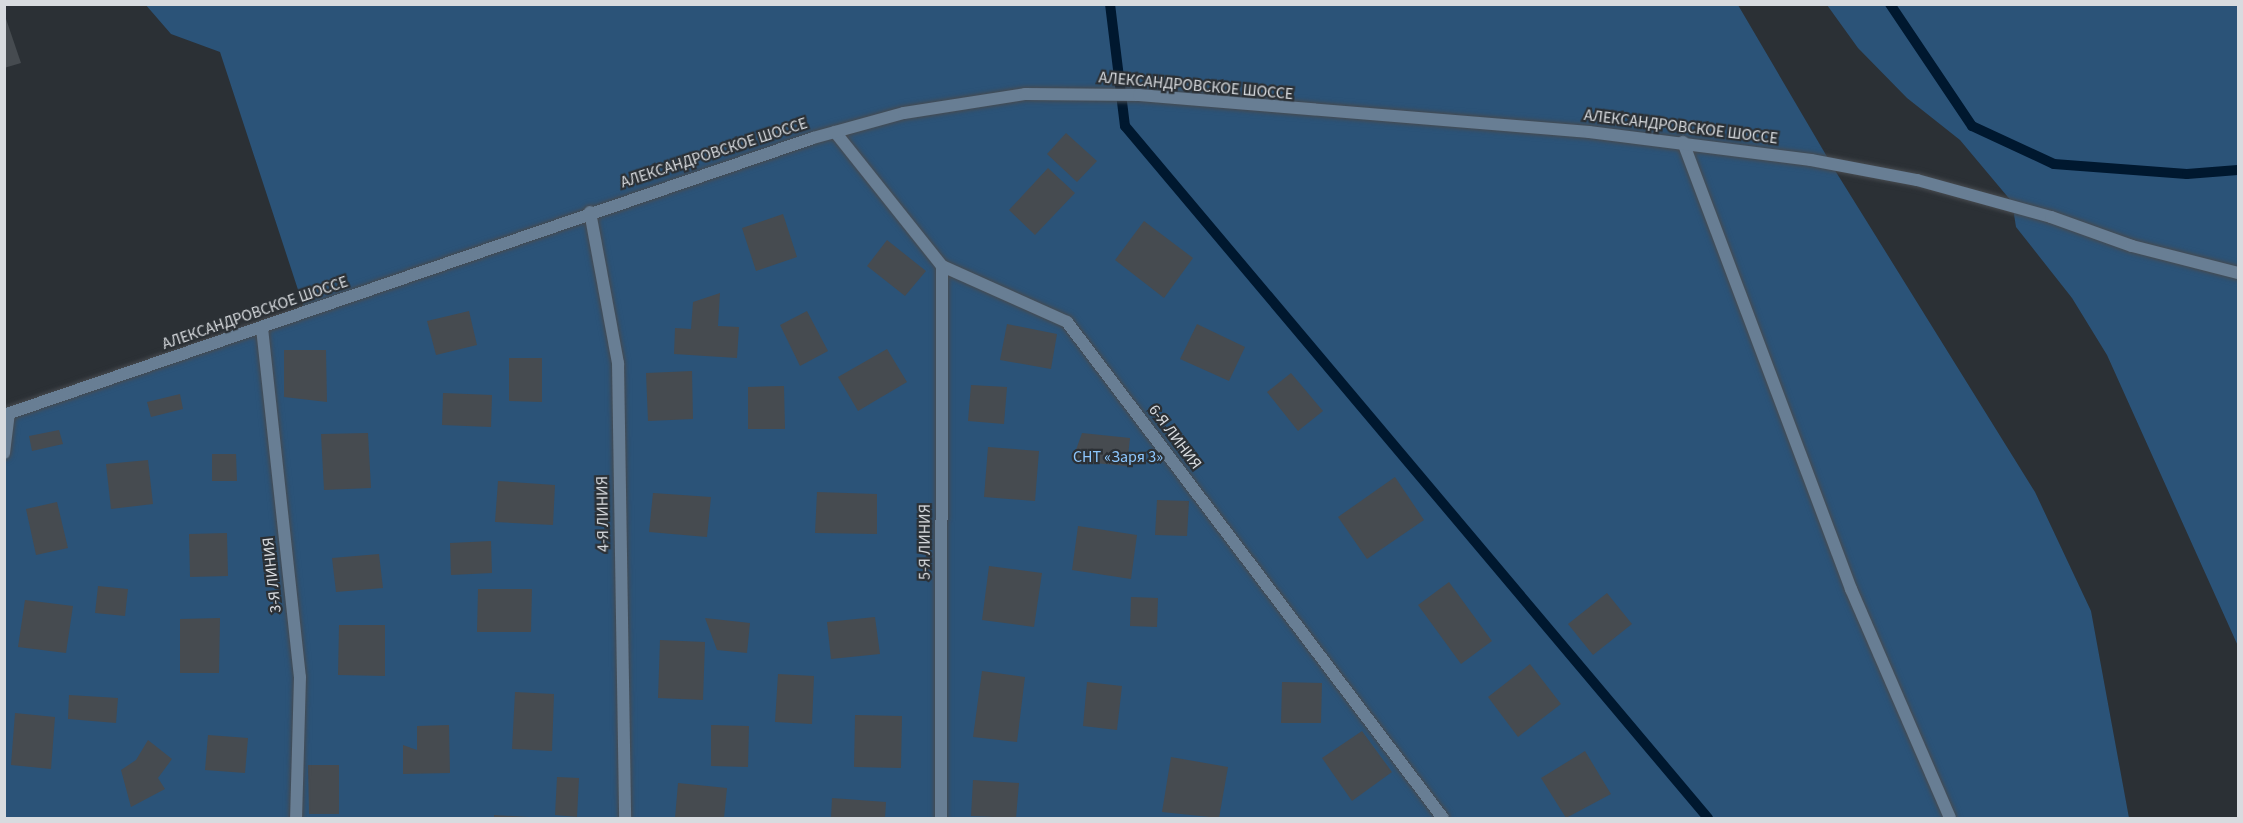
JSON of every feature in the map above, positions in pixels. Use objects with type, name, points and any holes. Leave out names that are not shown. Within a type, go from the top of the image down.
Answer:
[{"type":"street","name":"АЛЕКСАНДРОВСКОЕ ШОССЕ","points":[[7,415],[590,212],[835,132],[904,113],[1025,94],[1122,94],[1683,142],[1917,180],[2051,217],[2132,246],[2238,273]]},
{"type":"street","name":"6-Я ЛИНИЯ","points":[[835,132],[942,266],[1067,322],[1443,819]]},
{"type":"street","points":[[1683,142],[1851,589],[1950,819]]},
{"type":"street","name":"4-Я ЛИНИЯ","points":[[590,212],[618,363],[625,819]]},
{"type":"street","name":"5-Я ЛИНИЯ","points":[[941,819],[942,266]]},
{"type":"street","name":"3-Я ЛИНИЯ","points":[[262,328],[300,677],[296,819]]},
{"type":"street","points":[[4,453],[7,415]]},
{"type":"green space","name":"СНТ «Заря 3»","points":[[145,4],[1738,5],[1836,172],[2035,492],[2091,611],[2129,818],[5,818],[5,413],[304,308],[220,52],[171,34]]},
{"type":"green space","points":[[1827,5],[2238,5],[2238,646],[2107,355],[2072,298],[2016,227],[2012,202],[1960,140],[1907,98],[1858,48]]},
{"type":"building","points":[[4,13],[21,63],[4,68]]},
{"type":"building","points":[[1066,133],[1097,161],[1077,182],[1047,154]]},
{"type":"building","points":[[1048,168],[1075,193],[1035,235],[1009,210]]},
{"type":"building","points":[[783,214],[797,257],[756,271],[742,228]]},
{"type":"building","points":[[1144,221],[1193,258],[1164,298],[1115,260]]},
{"type":"building","points":[[887,240],[926,271],[905,296],[867,266]]},
{"type":"building","points":[[720,293],[718,326],[739,327],[737,358],[674,354],[675,328],[691,329],[693,302]]},
{"type":"building","points":[[469,311],[477,345],[436,355],[427,321]]},
{"type":"building","points":[[807,311],[828,351],[800,366],[780,325]]},
{"type":"building","points":[[1007,324],[1057,334],[1051,369],[1000,360]]},
{"type":"building","points":[[1197,324],[1245,347],[1229,381],[1180,359]]},
{"type":"building","points":[[887,349],[907,382],[858,411],[838,377]]},
{"type":"building","points":[[284,350],[326,350],[327,402],[284,397]]},
{"type":"building","points":[[509,358],[542,358],[542,402],[509,401]]},
{"type":"building","points":[[692,371],[693,419],[648,421],[646,373]]},
{"type":"building","points":[[1291,373],[1323,411],[1298,431],[1267,392]]},
{"type":"building","points":[[971,385],[1007,387],[1004,424],[968,421]]},
{"type":"building","points":[[784,386],[785,429],[748,429],[748,387]]},
{"type":"building","points":[[443,393],[492,395],[491,427],[442,425]]},
{"type":"building","points":[[180,394],[183,409],[151,417],[147,402]]},
{"type":"building","points":[[59,430],[63,444],[32,451],[29,436]]},
{"type":"building","points":[[368,433],[371,488],[324,490],[321,434]]},
{"type":"building","points":[[1082,433],[1130,438],[1127,466],[1072,461]]},
{"type":"building","points":[[988,447],[1039,451],[1035,501],[984,497]]},
{"type":"building","points":[[212,454],[236,454],[237,481],[212,481]]},
{"type":"building","points":[[148,460],[153,504],[111,509],[106,464]]},
{"type":"building","points":[[1395,477],[1424,520],[1367,559],[1338,517]]},
{"type":"building","points":[[498,481],[555,485],[553,525],[495,522]]},
{"type":"building","points":[[817,492],[877,494],[877,534],[815,533]]},
{"type":"building","points":[[653,493],[711,497],[707,537],[649,532]]},
{"type":"building","points":[[1157,500],[1189,501],[1187,536],[1155,535]]},
{"type":"building","points":[[57,502],[68,548],[36,555],[26,509]]},
{"type":"building","points":[[1078,526],[1137,535],[1131,579],[1072,570]]},
{"type":"building","points":[[227,533],[228,576],[190,577],[189,534]]},
{"type":"building","points":[[491,541],[492,573],[451,575],[450,543]]},
{"type":"building","points":[[379,554],[383,588],[336,592],[332,558]]},
{"type":"building","points":[[989,566],[1042,573],[1034,627],[982,620]]},
{"type":"building","points":[[1449,582],[1492,641],[1461,664],[1418,605]]},
{"type":"building","points":[[98,586],[128,589],[125,616],[95,613]]},
{"type":"building","points":[[478,589],[532,589],[531,632],[477,632]]},
{"type":"building","points":[[1607,593],[1632,624],[1593,655],[1568,624]]},
{"type":"building","points":[[1131,597],[1158,598],[1157,627],[1130,626]]},
{"type":"building","points":[[25,600],[73,606],[66,653],[18,647]]},
{"type":"building","points":[[875,617],[880,654],[831,659],[827,622]]},
{"type":"building","points":[[220,618],[219,673],[180,673],[180,619]]},
{"type":"building","points":[[705,618],[750,623],[747,653],[717,650]]},
{"type":"building","points":[[339,625],[385,625],[385,676],[338,675]]},
{"type":"building","points":[[660,640],[705,642],[703,700],[658,698]]},
{"type":"building","points":[[1530,664],[1561,704],[1518,737],[1488,697]]},
{"type":"building","points":[[982,671],[1025,677],[1017,742],[973,737]]},
{"type":"building","points":[[778,674],[814,676],[812,724],[775,722]]},
{"type":"building","points":[[1087,682],[1122,686],[1117,730],[1083,726]]},
{"type":"building","points":[[1282,682],[1322,683],[1321,723],[1281,723]]},
{"type":"building","points":[[515,692],[554,694],[552,751],[512,749]]},
{"type":"building","points":[[69,695],[118,698],[116,723],[68,719]]},
{"type":"building","points":[[15,713],[55,717],[51,769],[11,765]]},
{"type":"building","points":[[855,715],[902,716],[901,768],[854,767]]},
{"type":"building","points":[[449,725],[450,773],[403,774],[403,745],[417,750],[417,726]]},
{"type":"building","points":[[711,725],[749,726],[748,767],[711,766]]},
{"type":"building","points":[[1362,731],[1392,772],[1352,801],[1322,758]]},
{"type":"building","points":[[208,735],[248,738],[245,773],[205,770]]},
{"type":"building","points":[[148,740],[172,759],[158,778],[165,789],[131,807],[121,770],[136,760]]},
{"type":"building","points":[[1585,751],[1611,794],[1566,818],[1541,778]]},
{"type":"building","points":[[1171,757],[1228,767],[1219,818],[1162,812]]},
{"type":"building","points":[[308,765],[339,765],[339,814],[309,814]]},
{"type":"building","points":[[557,777],[579,778],[577,817],[555,815]]},
{"type":"building","points":[[973,780],[1019,783],[1016,818],[971,816]]},
{"type":"building","points":[[678,783],[727,788],[724,818],[675,818]]},
{"type":"building","points":[[832,798],[886,802],[885,818],[831,818]]},
{"type":"building","points":[[494,815],[529,817],[529,818],[494,818]]},
{"type":"waterway","points":[[1110,4],[1125,126],[1708,818]]},
{"type":"waterway","points":[[1890,4],[1972,126],[2054,164],[2187,174],[2238,170]]}]
